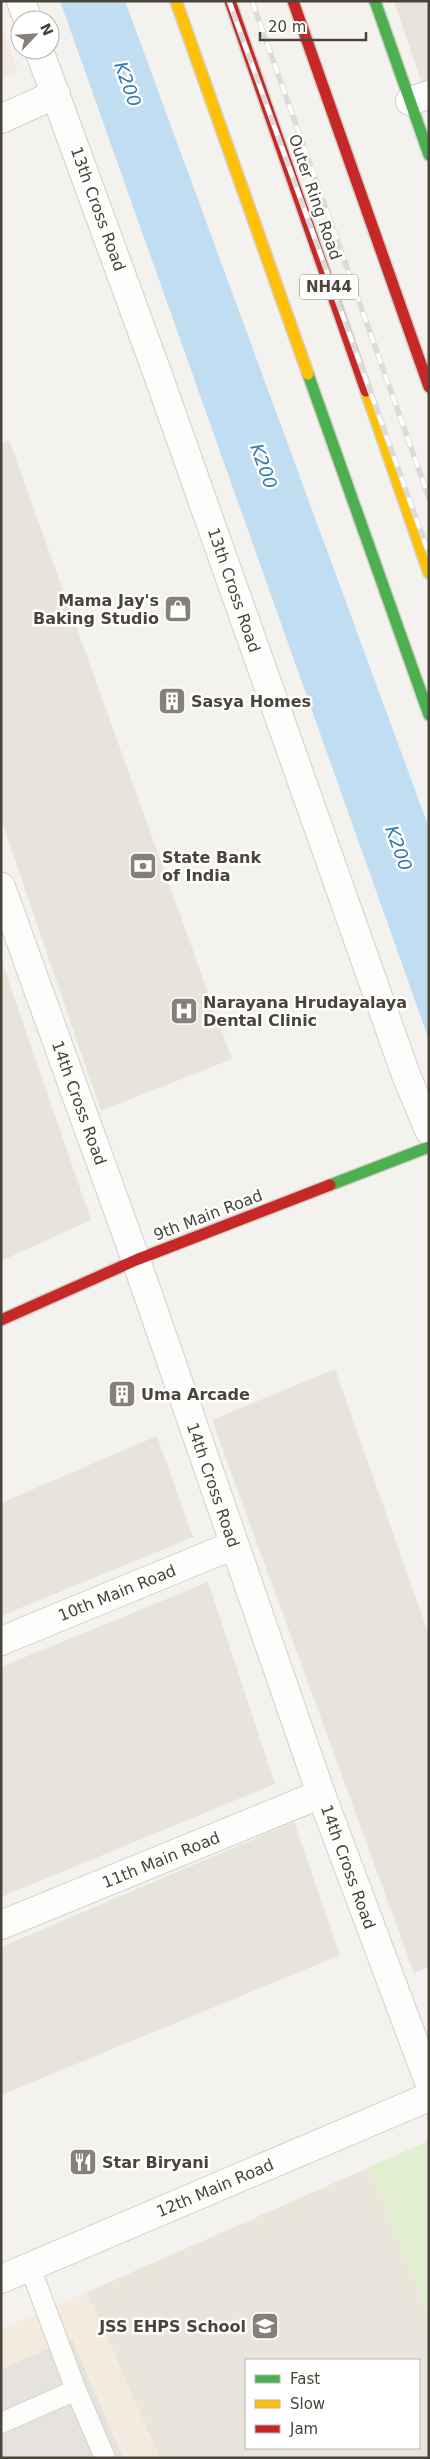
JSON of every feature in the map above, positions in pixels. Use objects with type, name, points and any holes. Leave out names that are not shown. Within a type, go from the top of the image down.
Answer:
[{"type":"main road","points":[[176,1],[429,715]]},
{"type":"main road","name":"Outer Ring Road","points":[[230,1],[429,573]]},
{"type":"main road","points":[[293,1],[429,387]]},
{"type":"main road","points":[[375,1],[419,98],[429,155]]},
{"type":"main road","name":"9th Main Road","points":[[1,1320],[136,1260],[429,1147]]},
{"type":"street","name":"13th Cross Road","points":[[43,60],[161,384],[406,1075],[429,1130]]},
{"type":"street","points":[[1,119],[56,94]]},
{"type":"street","name":"14th Cross Road","points":[[1,887],[136,1260],[321,1794],[429,2082]]},
{"type":"street","name":"10th Main Road","points":[[1,1641],[234,1546]]},
{"type":"street","name":"11th Main Road","points":[[1,1926],[321,1794]]},
{"type":"street","name":"12th Main Road","points":[[1,2279],[429,2097]]},
{"type":"lane","points":[[30,2267],[76,2390],[105,2458]]},
{"type":"lane","points":[[1,2423],[76,2390]]},
{"type":"shaded area","points":[[394,1],[429,1],[429,101],[423,86]]},
{"type":"shaded area","points":[[1,26],[10,50],[10,60],[14,60],[18,71],[1,79]]},
{"type":"shaded area","points":[[9,440],[232,1059],[101,1111],[1,819],[1,444]]},
{"type":"shaded area","points":[[1,959],[91,1220],[1,1261]]},
{"type":"shaded area","points":[[335,1369],[429,1635],[429,1967],[414,1973],[212,1420]]},
{"type":"shaded area","points":[[157,1436],[193,1537],[1,1616],[1,1503]]},
{"type":"shaded area","points":[[208,1582],[275,1784],[1,1897],[1,1667]]},
{"type":"shaded area","points":[[294,1822],[340,1955],[1,2095],[1,1947]]},
{"type":"shaded area","name":"JSS EHPS School","points":[[429,2141],[429,2458],[160,2458],[87,2292]]},
{"type":"shaded area","points":[[87,2292],[160,2458],[1,2458],[1,2329]]},
{"type":"shaded area","points":[[72,2339],[123,2458],[1,2458],[1,2369]]},
{"type":"green space","points":[[429,2141],[429,2316],[369,2167]]},
{"type":"water","name":"K200","points":[[60,1],[125,1],[429,828],[429,1040]]},
{"type":"railway","points":[[229,1],[429,554]]},
{"type":"railway","points":[[252,1],[429,498]]},
{"type":"traffic: fast","points":[[375,1],[429,155]]},
{"type":"traffic: fast","points":[[308,374],[429,715]]},
{"type":"traffic: fast","points":[[330,1185],[429,1147]]},
{"type":"traffic: slow","points":[[176,1],[308,374]]},
{"type":"traffic: slow","points":[[366,391],[429,573]]},
{"type":"traffic: jam","points":[[230,1],[366,391]]},
{"type":"traffic: jam","points":[[293,1],[429,387]]},
{"type":"traffic: jam","points":[[1,1320],[136,1260],[330,1185]]},
{"type":"place","name":"Mama Jay's Baking Studio","points":[[178,609]]},
{"type":"place","name":"Sasya Homes","points":[[172,701]]},
{"type":"place","name":"State Bank of India","points":[[143,866]]},
{"type":"place","name":"Narayana Hrudayalaya Dental Clinic","points":[[184,1011]]},
{"type":"place","name":"Uma Arcade","points":[[122,1394]]},
{"type":"place","name":"Star Biryani","points":[[83,2162]]},
{"type":"place","name":"JSS EHPS School","points":[[265,2326]]}]
